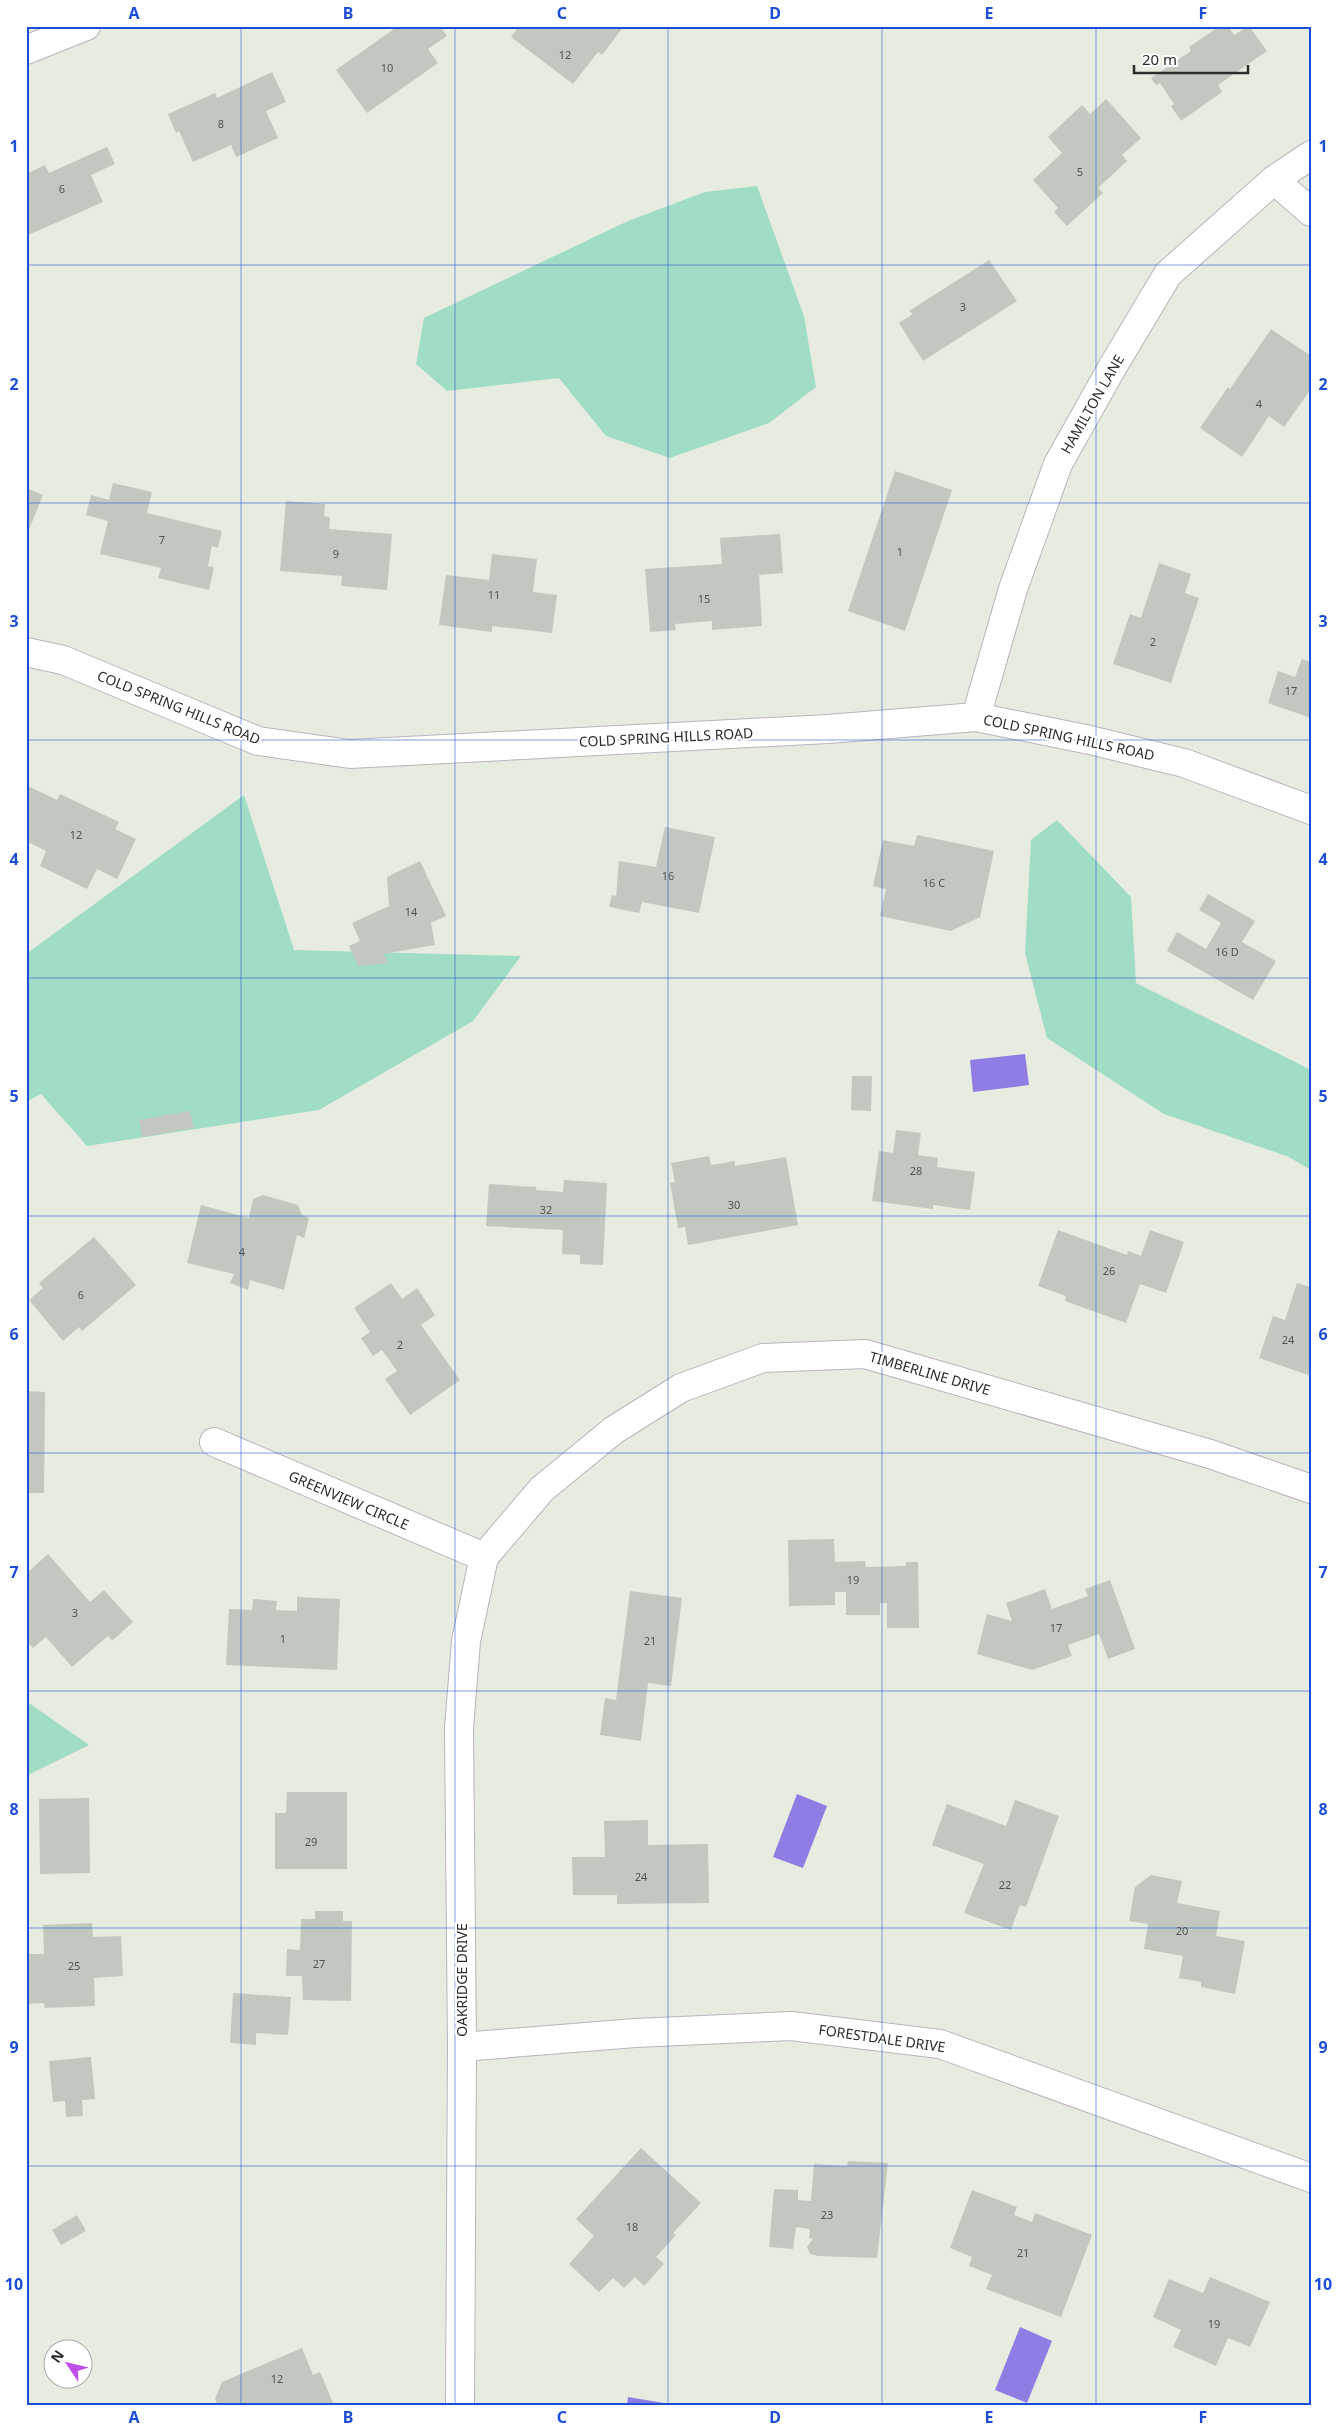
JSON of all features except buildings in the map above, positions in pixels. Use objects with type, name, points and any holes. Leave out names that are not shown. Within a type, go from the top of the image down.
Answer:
[{"type":"street","points":[[26,50],[86,26]]},
{"type":"street","name":"HAMILTON LANE","points":[[976,717],[1013,590],[1062,456],[1168,274],[1274,180],[1311,155]]},
{"type":"street","points":[[1274,180],[1311,212]]},
{"type":"street","name":"COLD SPRING HILLS ROAD","points":[[26,652],[63,660],[258,741],[350,754],[828,729],[976,717],[1090,740],[1184,763],[1311,810]]},
{"type":"street","name":"TIMBERLINE DRIVE","points":[[484,1557],[542,1489],[614,1430],[681,1388],[763,1358],[865,1354],[1210,1454],[1311,1489]]},
{"type":"street","name":"GREENVIEW CIRCLE","points":[[214,1442],[484,1557]]},
{"type":"street","name":"OAKRIDGE DRIVE","points":[[460,2405],[462,2047],[459,1728],[466,1641],[484,1557]]},
{"type":"street","name":"FORESTDALE DRIVE","points":[[462,2047],[635,2033],[791,2026],[940,2044],[1311,2178]]},
{"type":"green space","points":[[757,186],[804,316],[816,387],[769,423],[670,458],[606,436],[559,378],[447,391],[416,364],[424,318],[628,221],[705,192]]},
{"type":"green space","points":[[244,795],[294,950],[521,956],[473,1021],[319,1110],[87,1146],[41,1094],[26,1102],[26,954]]},
{"type":"green space","points":[[1057,820],[1131,897],[1136,983],[1311,1070],[1311,1170],[1287,1156],[1164,1114],[1047,1038],[1025,953],[1031,840]]},
{"type":"green space","points":[[26,1701],[89,1745],[26,1776]]},
{"type":"shaded area","points":[[1025,1054],[1029,1085],[973,1092],[970,1060]]},
{"type":"shaded area","points":[[797,1794],[827,1806],[803,1868],[773,1857]]},
{"type":"shaded area","points":[[1020,2327],[1052,2341],[1027,2403],[995,2390]]},
{"type":"shaded area","points":[[628,2397],[676,2405],[627,2405]]}]
